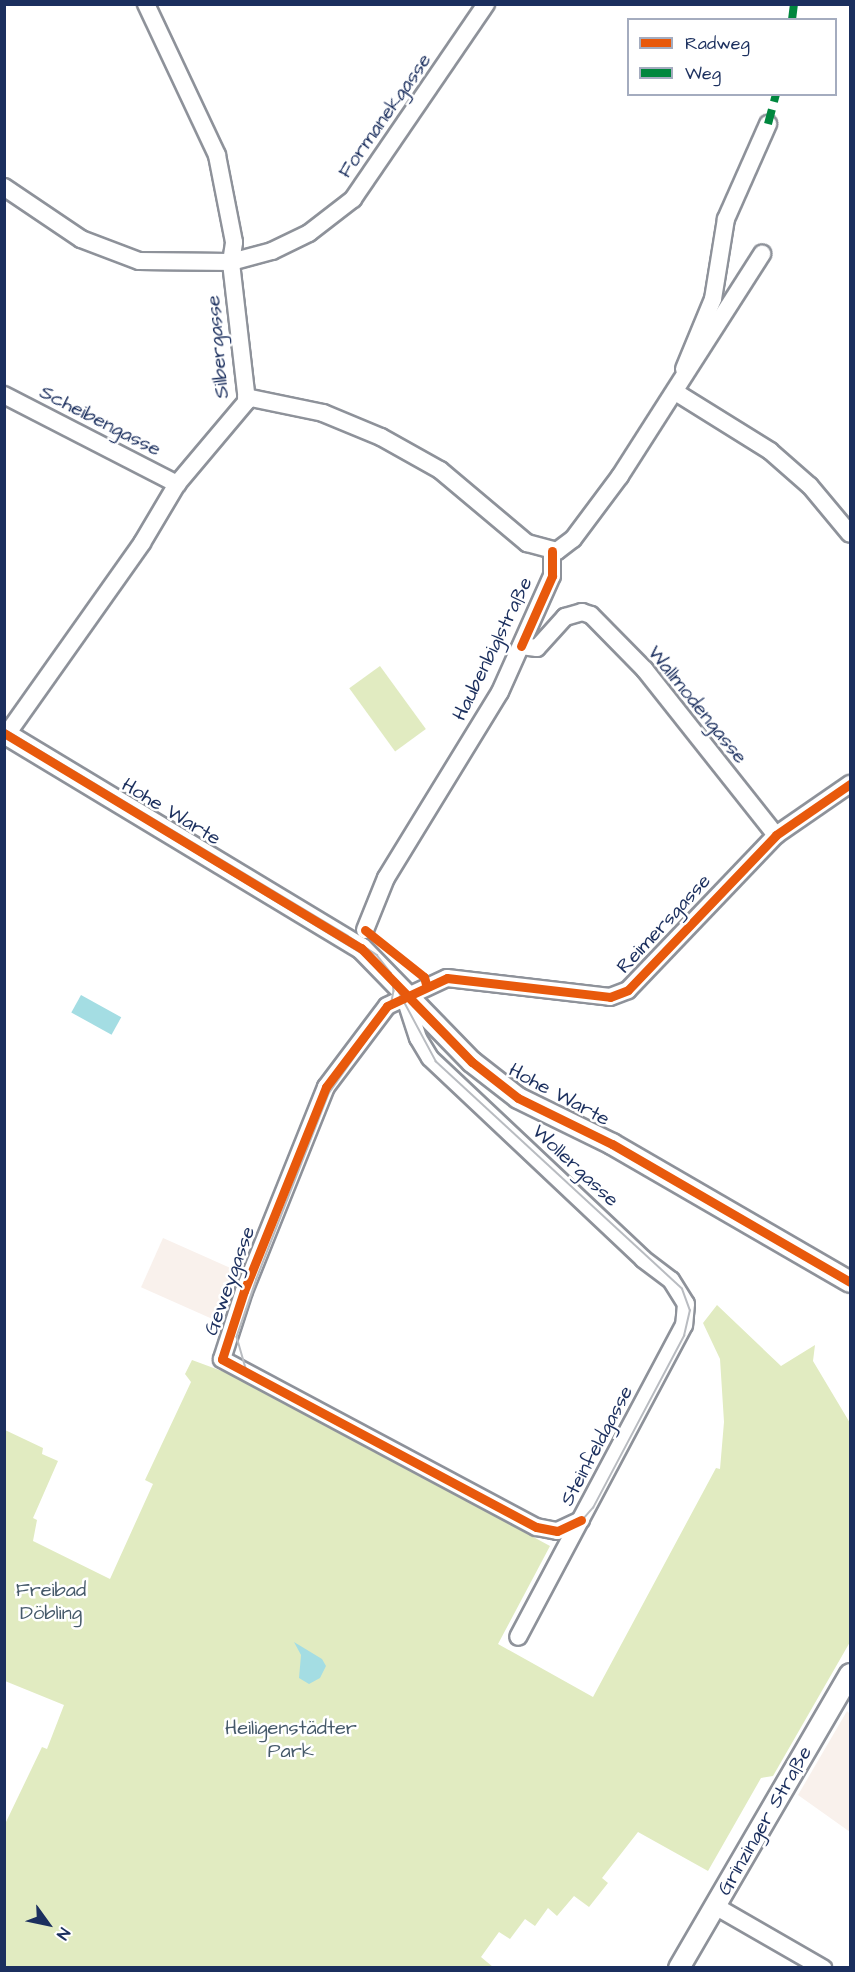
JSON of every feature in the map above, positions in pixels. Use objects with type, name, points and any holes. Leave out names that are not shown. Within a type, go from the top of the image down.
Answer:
[{"type":"street","name":"Silbergasse","points":[[6,734],[150,530],[177,484],[244,408],[246,397],[231,262],[234,242],[217,155],[146,4]]},
{"type":"street","name":"Formanekgasse","points":[[4,187],[75,236],[124,257],[156,264],[231,262],[309,233],[353,198],[486,4]]},
{"type":"street","points":[[677,393],[713,299],[726,219],[768,124]]},
{"type":"street","points":[[246,397],[323,413],[381,437],[440,470],[527,543],[552,551],[573,539],[677,393],[762,254]]},
{"type":"street","points":[[677,393],[770,451],[810,486],[850,534]]},
{"type":"street","name":"Scheibengasse","points":[[4,395],[177,484]]},
{"type":"street","name":"Haubenbiglstraße","points":[[365,930],[387,879],[493,708],[552,576],[552,551]]},
{"type":"street","name":"Wallmodengasse","points":[[521,646],[537,648],[565,617],[582,612],[591,615],[652,678],[776,835]]},
{"type":"street","name":"Hohe Warte","points":[[6,734],[361,948],[379,962],[404,995],[427,1012],[472,1062],[518,1098],[612,1144],[850,1282]]},
{"type":"street","name":"Reimersgasse","points":[[404,995],[447,978],[610,997],[621,994],[635,985],[704,906],[776,835],[850,784]]},
{"type":"street","name":"Wollergasse","points":[[404,995],[418,1038],[430,1058],[643,1259],[671,1280],[686,1304]]},
{"type":"street","name":"Geweygasse","points":[[404,995],[382,1011],[326,1086],[244,1291],[222,1359],[536,1527],[557,1531],[581,1520]]},
{"type":"street","name":"Steinfeldgasse","points":[[518,1637],[684,1325],[686,1304]]},
{"type":"street","name":"Grinzinger Straße","points":[[680,1968],[850,1674]]},
{"type":"street","points":[[715,1905],[823,1968]]},
{"type":"shaded area","points":[[163,1238],[236,1271],[214,1320],[141,1287]]},
{"type":"shaded area","points":[[847,1711],[850,1714],[850,1832],[798,1795]]},
{"type":"green space","points":[[380,666],[426,729],[395,751],[349,688]]},
{"type":"green space","name":"Heiligenstädter Park","points":[[717,1305],[781,1366],[815,1345],[813,1361],[850,1423],[850,1642],[773,1776],[761,1778],[708,1871],[638,1832],[602,1878],[608,1883],[589,1907],[574,1896],[557,1916],[548,1908],[535,1926],[525,1919],[510,1939],[499,1932],[481,1957],[493,1967],[5,1968],[6,1822],[42,1747],[47,1749],[64,1705],[5,1681],[5,1430],[43,1448],[42,1454],[58,1461],[33,1518],[37,1520],[33,1541],[110,1579],[153,1484],[145,1480],[191,1382],[185,1374],[192,1360],[238,1377],[550,1546],[498,1644],[593,1697],[716,1468],[720,1469],[724,1422],[720,1359],[703,1323]]},
{"type":"water","points":[[81,995],[121,1017],[112,1035],[71,1012]]},
{"type":"water","points":[[294,1642],[322,1659],[326,1666],[320,1678],[309,1684],[299,1678],[301,1655]]},
{"type":"tram line","points":[[4,729],[348,936],[377,955],[391,973],[393,983],[394,991],[391,1006],[329,1094],[257,1279],[237,1337],[246,1368],[272,1388],[535,1529],[560,1532],[578,1525],[593,1508],[684,1336],[690,1311],[682,1289],[436,1062],[393,983],[372,960],[4,736]]},
{"type":"marked path","points":[[792,18],[794,4]]},
{"type":"marked path","points":[[768,124],[775,96]]},
{"type":"cycle path","points":[[521,646],[552,576],[552,551]]},
{"type":"cycle path","points":[[4,733],[361,948],[472,1062],[518,1098],[612,1144],[850,1282]]},
{"type":"cycle path","points":[[581,1520],[557,1531],[536,1527],[222,1359],[244,1291],[326,1087],[387,1006],[447,978],[610,997],[628,990],[776,835],[850,784]]},
{"type":"cycle path","points":[[365,930],[424,977],[426,984]]},
{"type":"park label","name":"Freibad Döbling","points":[[51,1602]]}]
